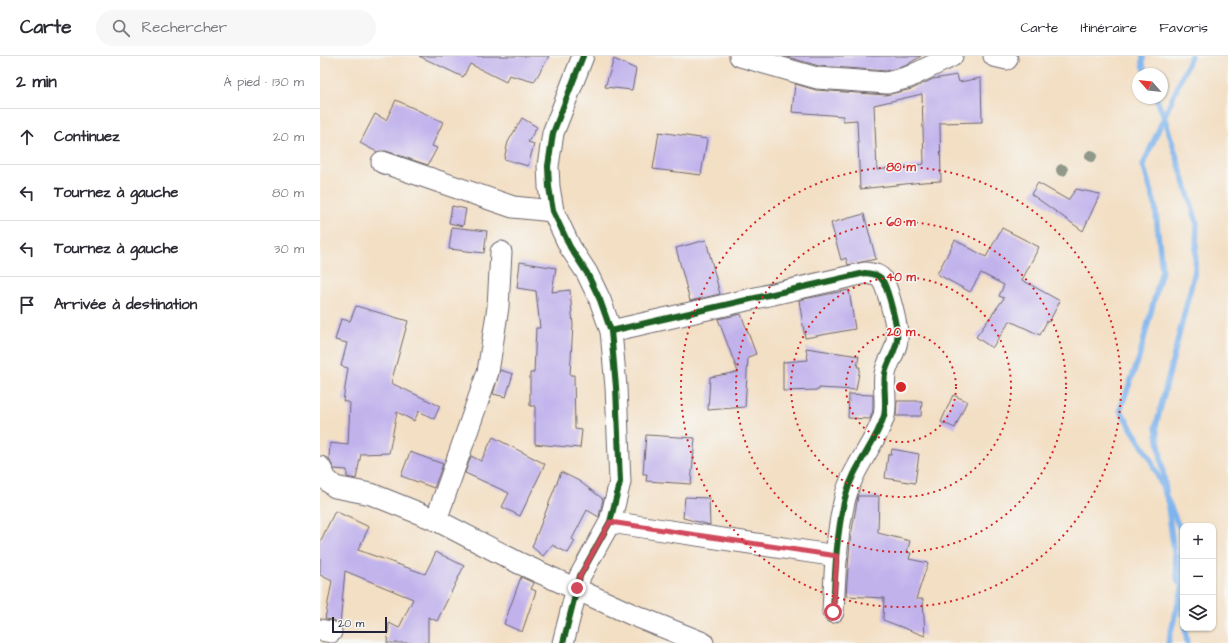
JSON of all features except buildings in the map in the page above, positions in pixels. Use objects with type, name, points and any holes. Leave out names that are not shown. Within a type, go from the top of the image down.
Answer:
[{"type":"street","points":[[563,643],[580,576],[610,522],[620,482],[616,387],[611,331],[600,300],[587,273],[570,247],[553,211],[549,187],[548,166],[553,133],[583,56]]},
{"type":"street","points":[[740,56],[817,78],[887,82],[909,77],[952,56]]},
{"type":"street","points":[[382,162],[513,207],[553,211]]},
{"type":"street","points":[[436,520],[488,372],[498,307],[501,252]]},
{"type":"street","points":[[611,331],[865,273],[876,274],[883,281],[894,314],[898,339],[893,356],[885,373],[884,415],[876,434],[855,470],[845,496],[841,514],[833,612]]},
{"type":"street","points":[[320,467],[326,479],[335,487],[371,494],[436,520],[519,563],[577,588],[630,614],[703,643]]},
{"type":"street","points":[[610,522],[837,556]]},
{"type":"waterway","points":[[1143,56],[1144,68]]},
{"type":"waterway","points":[[1168,643],[1182,589],[1180,529],[1150,458],[1120,410],[1139,358],[1162,270],[1155,204],[1143,165],[1191,56]]},
{"type":"waterway","points":[[1159,104],[1165,119],[1197,223],[1195,271],[1156,426],[1166,491]]},
{"type":"waterway","points":[[1168,507],[1178,582]]},
{"type":"waterway","points":[[1185,631],[1187,643]]},
{"type":"cycle path","points":[[563,643],[580,576],[610,522],[620,482],[616,387],[611,331],[600,300],[587,273],[570,247],[553,211],[549,187],[548,166],[553,133],[583,56]]},
{"type":"cycle path","points":[[611,331],[865,273],[875,275],[883,281],[893,310],[897,340],[885,374],[884,416],[875,437],[853,476],[845,498],[838,540],[833,612]]},
{"type":"route","points":[[577,588],[580,576],[610,522],[837,556],[833,612]]}]
